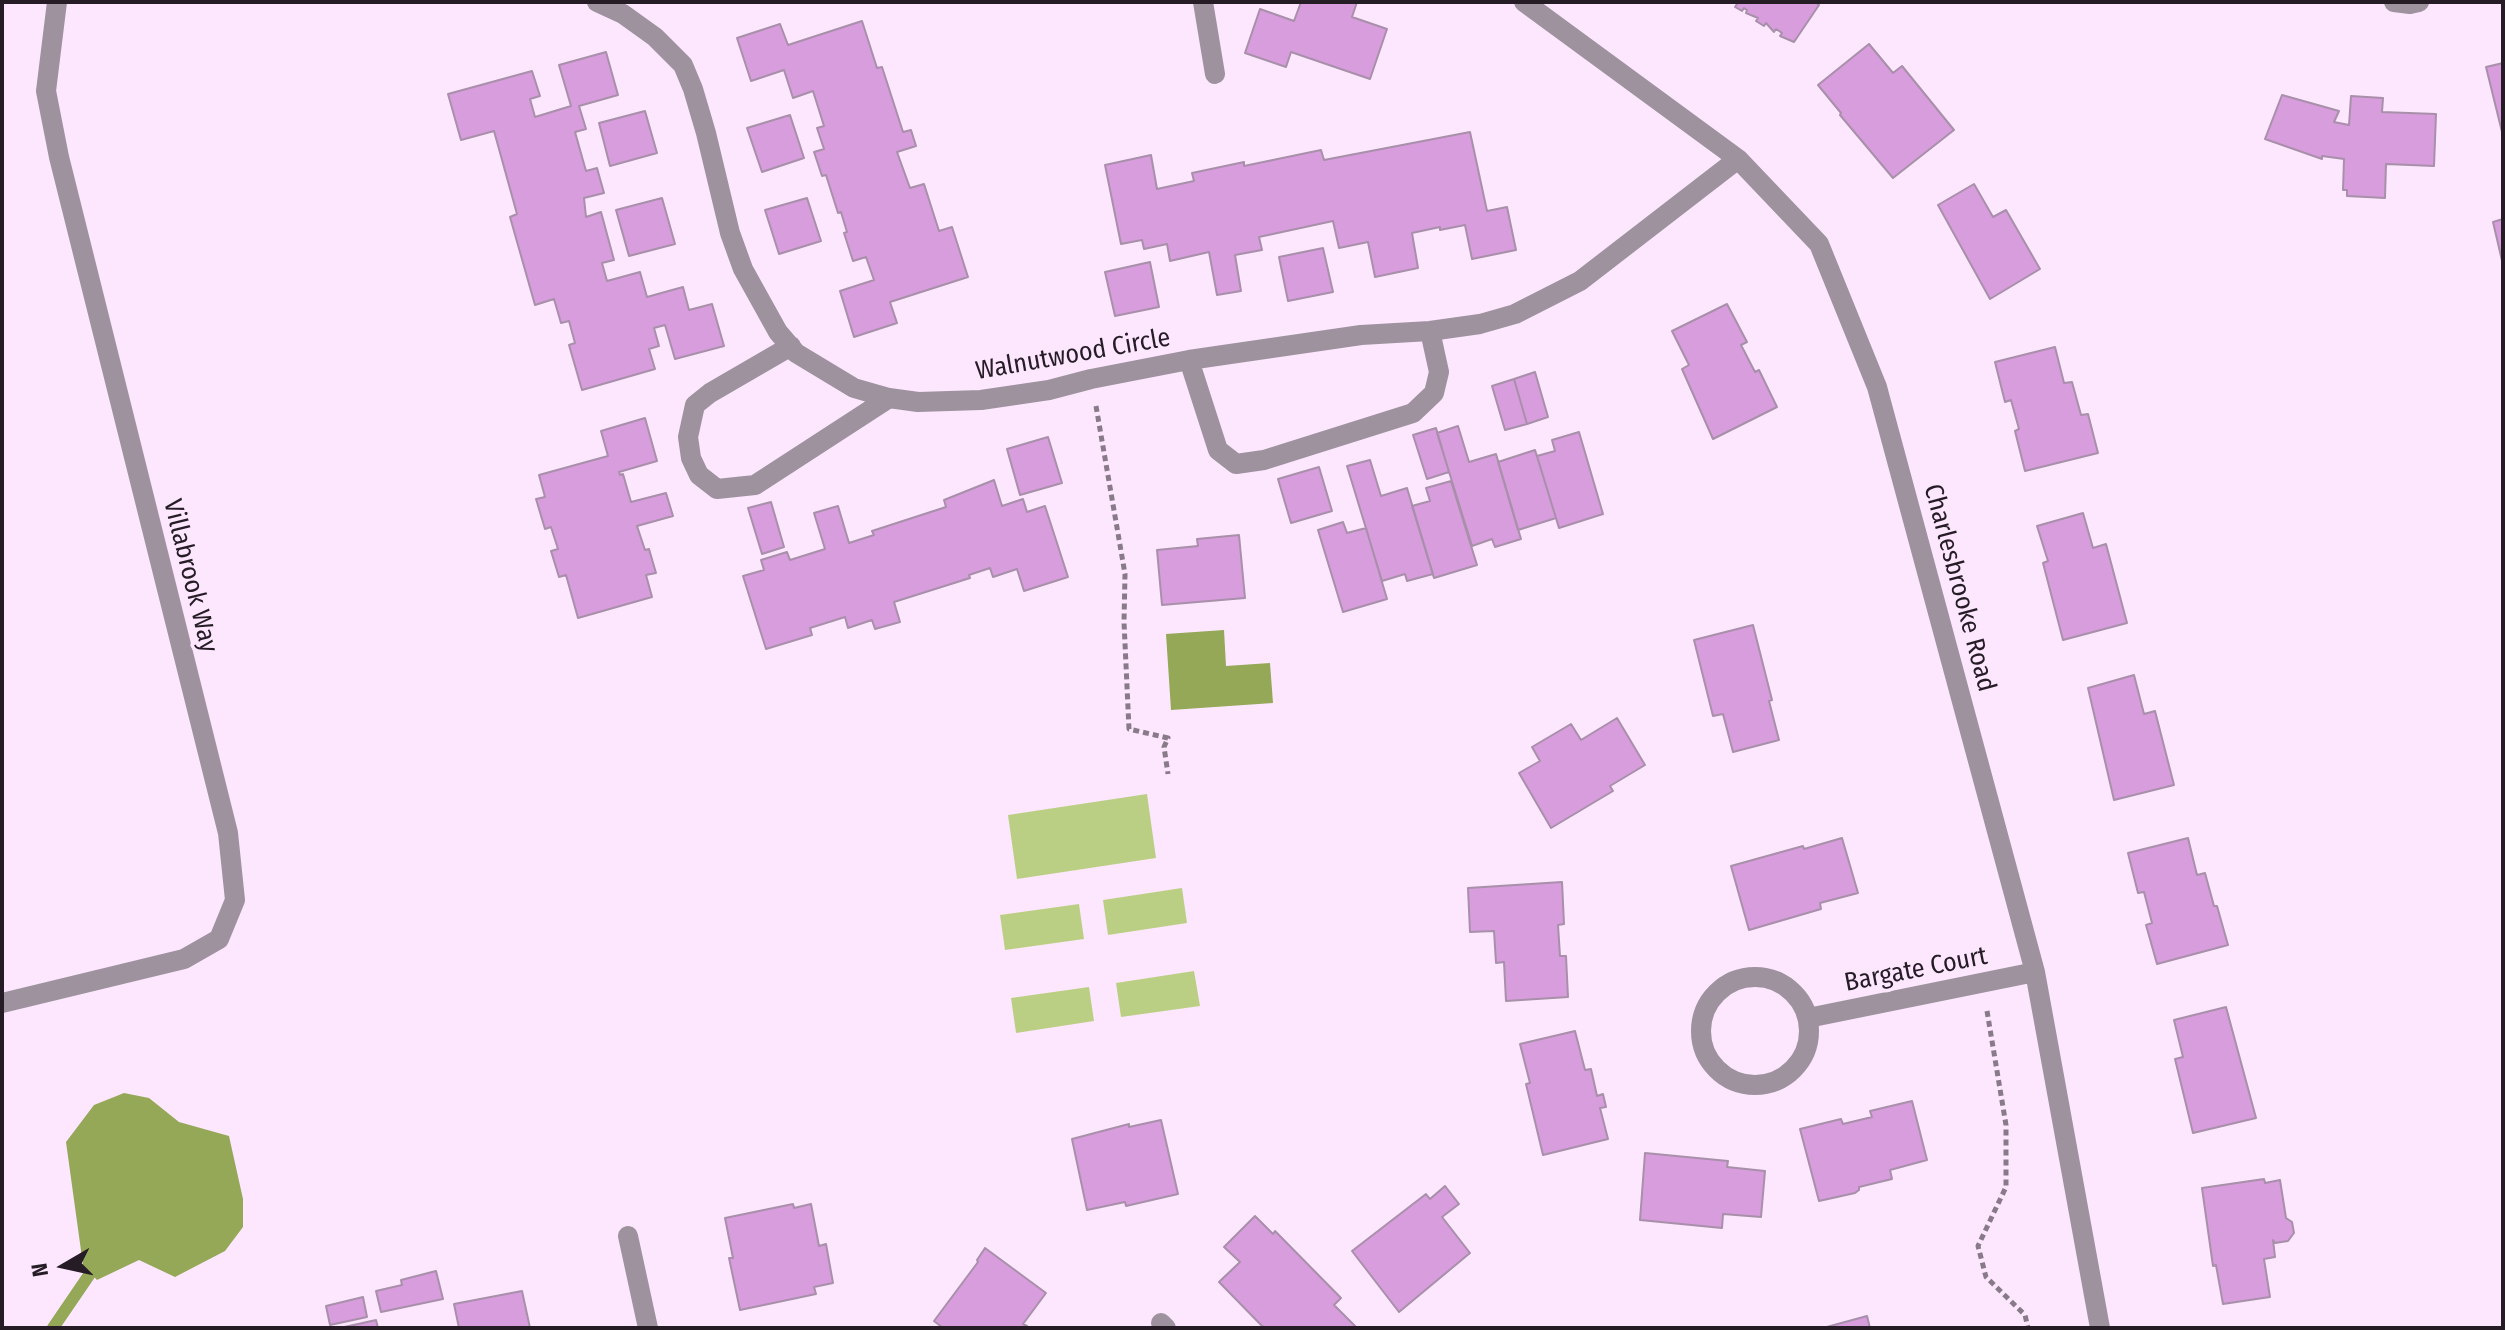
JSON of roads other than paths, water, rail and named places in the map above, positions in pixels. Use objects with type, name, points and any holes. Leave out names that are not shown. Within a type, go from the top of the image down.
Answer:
[{"type":"street","name":"Villabrook Way","points":[[2,1003],[184,959],[219,939],[235,900],[228,833],[59,157],[46,91],[57,2]]},
{"type":"street","name":"Walnutwood Circle","points":[[597,2],[623,14],[655,37],[683,65],[698,104],[730,233],[743,269],[765,312],[791,346],[824,372],[854,388],[918,402],[981,400],[1049,390],[1189,360],[1361,335],[1480,324],[1515,314],[1580,281],[1738,159]]},
{"type":"street","points":[[1203,2],[1215,74]]},
{"type":"street","name":"Charlesbrooke Road","points":[[1524,2],[1738,159],[1819,244],[1877,387],[2035,972],[2100,1328]]},
{"type":"street","points":[[2394,2],[2419,2]]},
{"type":"street","points":[[1189,360],[1218,450],[1236,464],[1264,460],[1413,413],[1434,393],[1439,372],[1430,331]]},
{"type":"street","points":[[791,346],[695,405],[688,437],[691,458],[699,475],[717,489],[755,485],[889,398]]},
{"type":"street","name":"Bargate Court","points":[[1808,1018],[2035,972]]},
{"type":"street","points":[[1759,977],[1775,981],[1790,990],[1801,1002],[1808,1018],[1806,1051],[1797,1066],[1784,1077],[1767,1084],[1748,1085],[1731,1079],[1716,1068],[1706,1053],[1702,1035],[1703,1016],[1724,986],[1741,979],[1759,977]]},
{"type":"street","points":[[628,1236],[648,1328]]},
{"type":"waterway","points":[[53,1328],[98,1262]]}]
